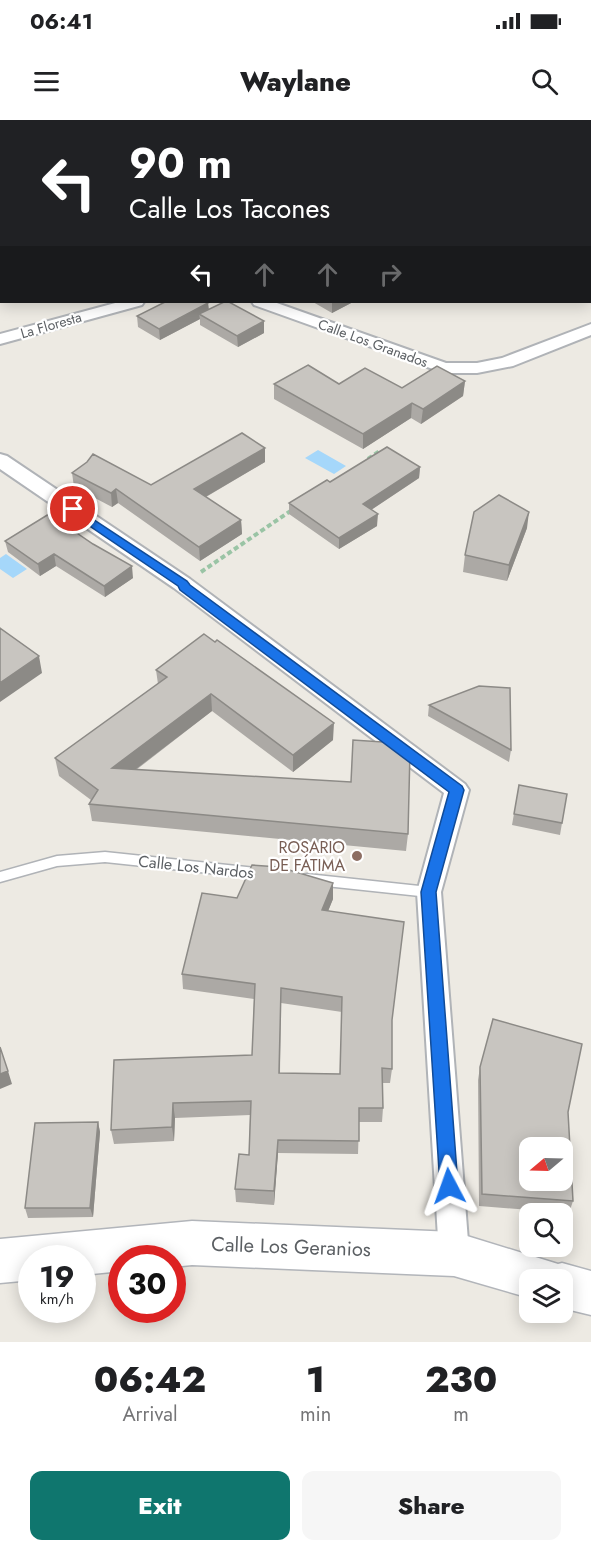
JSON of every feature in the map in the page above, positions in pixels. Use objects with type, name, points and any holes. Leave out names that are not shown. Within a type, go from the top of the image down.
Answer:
[{"type":"street","name":"La Floresta","points":[[0,339],[132,303]]},
{"type":"street","name":"Calle Los Granados","points":[[263,303],[444,368],[477,368],[507,362],[591,329]]},
{"type":"street","points":[[0,460],[183,584],[457,790],[429,892],[454,1254]]},
{"type":"street","name":"Calle Los Geranios","points":[[0,1262],[192,1243],[454,1254],[519,1273]]},
{"type":"street","points":[[573,1288],[591,1293]]},
{"type":"lane","name":"Calle Los Nardos","points":[[0,877],[57,861],[105,857],[429,892]]},
{"type":"path","points":[[361,464],[381,450]]},
{"type":"path","points":[[183,584],[302,504]]},
{"type":"water","points":[[318,450],[346,466],[334,474],[305,458]]},
{"type":"water","points":[[6,554],[27,569],[13,578],[0,569],[0,558]]},
{"type":"building","points":[[163,303],[208,303],[159,329],[137,316]]},
{"type":"building","points":[[222,303],[231,303],[264,321],[237,336],[199,314]]},
{"type":"building","points":[[308,365],[339,384],[365,368],[402,388],[437,366],[465,381],[423,409],[412,403],[363,434],[274,384]]},
{"type":"building","points":[[242,433],[265,448],[194,489],[241,520],[199,547],[116,489],[111,493],[72,473],[87,462],[93,454],[151,485]]},
{"type":"building","points":[[387,447],[420,467],[363,504],[378,514],[339,538],[289,503],[327,480],[330,482]]},
{"type":"building","points":[[499,495],[529,512],[509,565],[465,555],[474,512]]},
{"type":"building","points":[[49,514],[93,544],[132,566],[104,586],[54,554],[38,564],[5,541]]},
{"type":"building","points":[[0,628],[39,656],[0,683]]},
{"type":"building","points":[[204,634],[215,642],[217,640],[334,723],[293,755],[211,694],[112,768],[351,782],[353,740],[398,743],[410,751],[408,834],[89,804],[98,790],[55,758],[167,677],[156,670]]},
{"type":"building","points":[[479,686],[510,688],[511,750],[429,705]]},
{"type":"building","points":[[519,785],[567,794],[562,823],[514,814]]},
{"type":"building","points":[[252,865],[279,867],[333,883],[322,910],[404,922],[392,1020],[392,1069],[382,1068],[383,1108],[359,1108],[359,1141],[278,1140],[274,1191],[235,1189],[239,1154],[249,1155],[251,1101],[173,1103],[172,1127],[111,1130],[114,1060],[252,1055],[255,984],[182,974],[202,893],[237,898]],"holes":[[[281,988],[342,997],[340,1074],[279,1073]]]},
{"type":"building","points":[[493,1019],[582,1044],[568,1112],[569,1137],[519,1137],[519,1191],[572,1191],[573,1201],[482,1194],[480,1067]]},
{"type":"building","points":[[0,1047],[8,1071],[0,1074]]},
{"type":"building","points":[[98,1122],[90,1208],[25,1208],[35,1123]]},
{"type":"place","name":"ROSARIO DE FÁTIMA","points":[[357,856]]},
{"type":"route","points":[[73,509],[183,584],[457,790],[429,892],[449,1186]]}]
